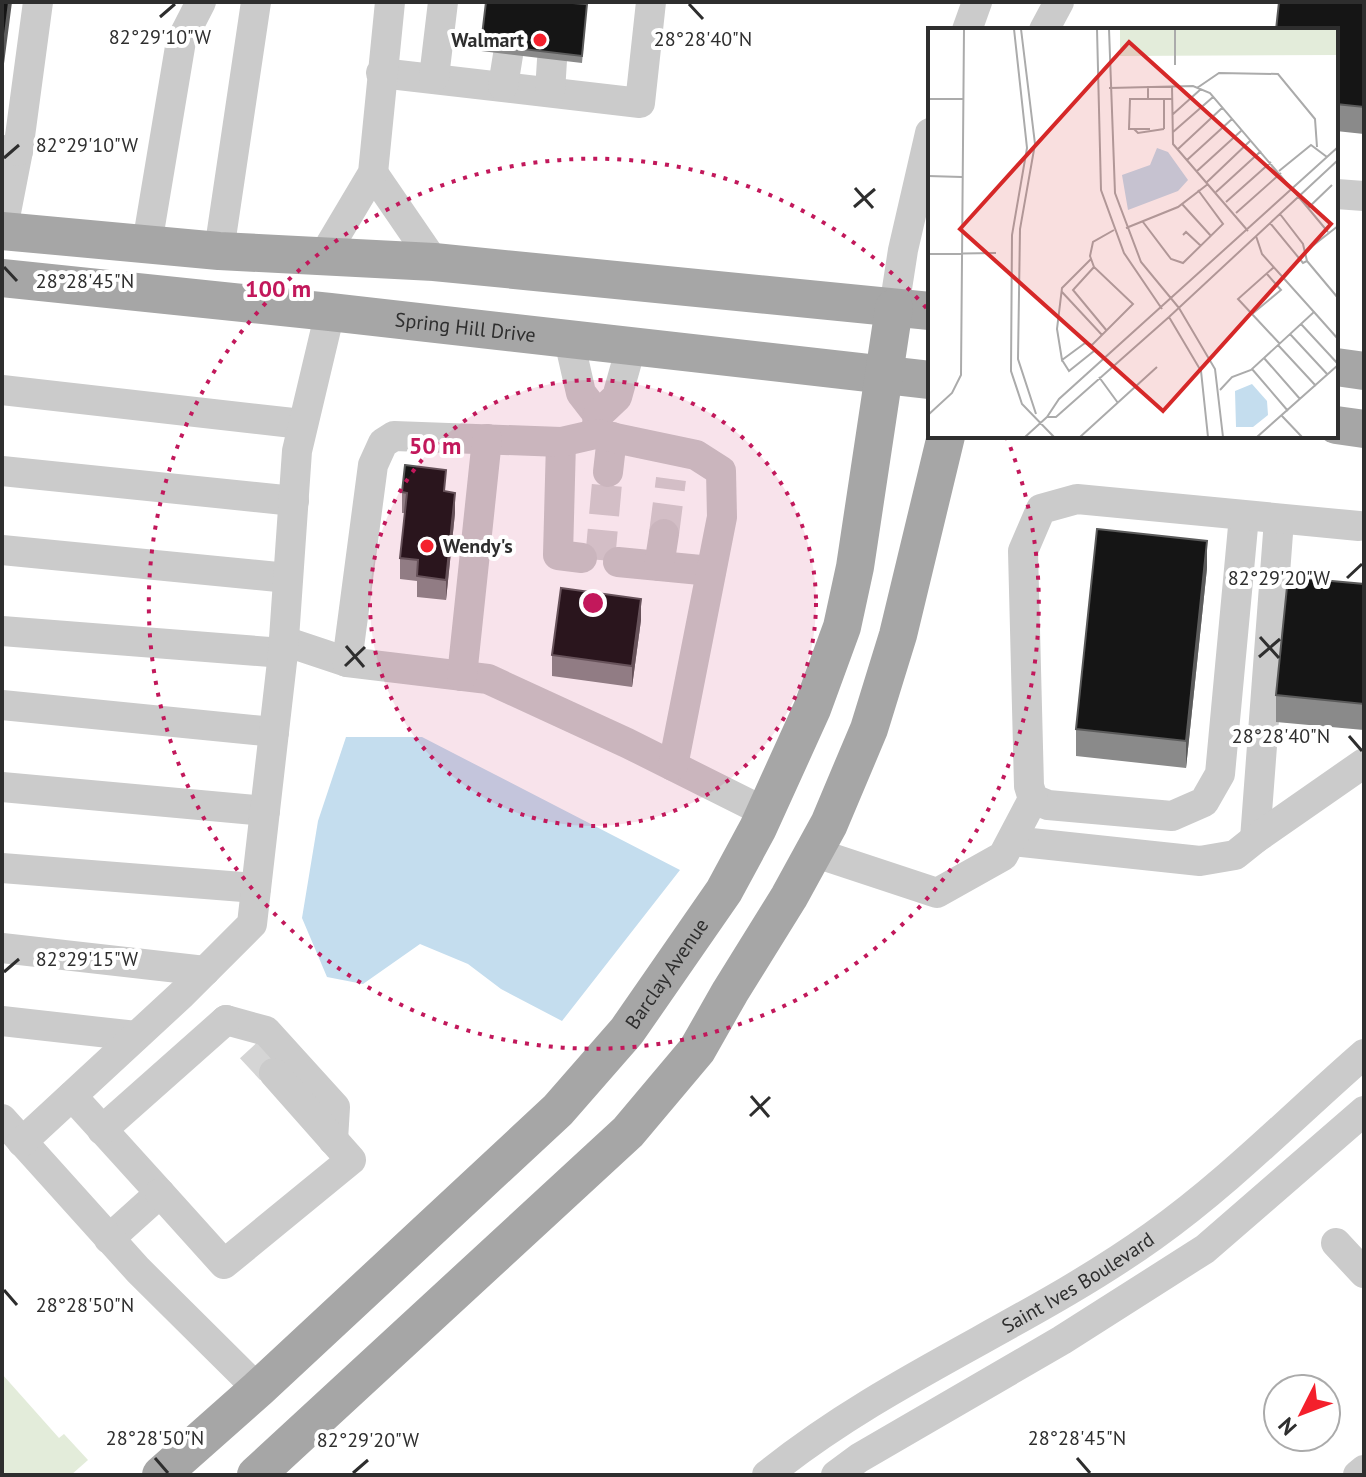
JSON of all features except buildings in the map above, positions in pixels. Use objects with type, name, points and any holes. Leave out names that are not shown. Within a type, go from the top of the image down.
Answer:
[{"type":"main road","points":[[2,232],[219,251],[434,262],[912,310]]},
{"type":"main road","name":"Spring Hill Drive","points":[[2,278],[928,380]]},
{"type":"main road","name":"Barclay Avenue","points":[[161,1475],[558,1110],[627,1031],[724,891],[765,812],[812,709],[842,627],[862,520],[883,375],[912,310]]},
{"type":"main road","points":[[1338,367],[1364,371]]},
{"type":"main road","points":[[1338,425],[1364,429]]},
{"type":"main road","points":[[256,1475],[628,1132],[697,1050],[829,824],[869,729],[898,635],[946,438]]},
{"type":"main road","points":[[258,1389],[298,1437]]},
{"type":"street","points":[[2,232],[10,151],[38,2]]},
{"type":"street","points":[[147,244],[181,41],[200,2]]},
{"type":"street","points":[[219,251],[256,2]]},
{"type":"street","points":[[323,257],[373,173],[390,2]]},
{"type":"street","points":[[434,77],[443,2]]},
{"type":"street","points":[[381,73],[640,103],[651,2]]},
{"type":"street","points":[[968,28],[977,2]]},
{"type":"street","points":[[1045,28],[1059,2]]},
{"type":"street","points":[[503,86],[508,55]]},
{"type":"street","points":[[550,92],[552,60]]},
{"type":"street","points":[[912,310],[903,250],[928,142]]},
{"type":"street","points":[[373,173],[434,262]]},
{"type":"street","points":[[1338,194],[1364,196]]},
{"type":"street","points":[[22,1142],[252,924],[283,647],[297,451],[330,312]]},
{"type":"street","points":[[569,340],[581,393],[602,429],[608,472]]},
{"type":"street","points":[[602,429],[617,397],[631,347]]},
{"type":"street","points":[[2,390],[302,424]]},
{"type":"street","points":[[347,662],[373,465],[383,443],[394,436],[561,442],[602,429],[674,465],[696,455],[721,471],[722,517],[673,766]]},
{"type":"street","points":[[462,676],[487,439]]},
{"type":"street","points":[[561,442],[558,555],[582,558]]},
{"type":"street","points":[[2,471],[294,501]]},
{"type":"street","points":[[813,852],[937,893],[1003,856],[1033,799],[1029,786],[1023,551],[1041,509],[1077,499],[1362,530]]},
{"type":"street","points":[[1033,799],[1048,805],[1172,816],[1204,802],[1220,774],[1244,516]]},
{"type":"street","points":[[1255,839],[1279,520]]},
{"type":"street","points":[[659,566],[664,534]]},
{"type":"street","points":[[2,550],[288,578]]},
{"type":"street","points":[[618,562],[711,571]]},
{"type":"street","points":[[2,631],[283,647],[347,662],[488,679],[765,812]]},
{"type":"street","points":[[2,705],[274,732]]},
{"type":"street","points":[[1012,841],[1200,861],[1235,855],[1364,763]]},
{"type":"street","points":[[2,787],[265,811]]},
{"type":"street","points":[[2,868],[256,888]]},
{"type":"street","points":[[2,948],[199,977],[226,1020],[251,1048]]},
{"type":"street","points":[[102,1130],[226,1020]]},
{"type":"street","points":[[226,1020],[266,1031],[335,1107],[342,1150]]},
{"type":"street","points":[[2,1021],[136,1036]]},
{"type":"street","name":"Saint Ives Boulevard","points":[[767,1475],[855,1412],[1064,1293],[1140,1245],[1209,1193],[1364,1054]]},
{"type":"street","points":[[274,1073],[342,1150]]},
{"type":"street","points":[[72,1096],[224,1264],[342,1150]]},
{"type":"street","name":"Saint Ives Boulevard","points":[[836,1475],[859,1458],[1073,1333],[1205,1249],[1364,1111]]},
{"type":"street","points":[[2,1119],[138,1270],[258,1389]]},
{"type":"street","points":[[109,1239],[160,1193]]},
{"type":"street","points":[[1209,1193],[1234,1224]]},
{"type":"street","points":[[1336,1243],[1364,1273]]},
{"type":"street","points":[[1358,1475],[1364,1470]]},
{"type":"green space","points":[[2,1374],[59,1438],[64,1434],[88,1460],[71,1475],[2,1475]]},
{"type":"water","points":[[346,737],[422,737],[680,870],[562,1021],[501,989],[468,964],[420,944],[363,984],[327,977],[302,918],[318,821]]},
{"type":"tunnel","points":[[600,560],[608,472]]},
{"type":"tunnel","points":[[664,534],[671,479]]},
{"type":"tunnel","points":[[251,1048],[274,1073]]},
{"type":"place","name":"Walmart","points":[[540,40]]},
{"type":"place","name":"Wendy's","points":[[427,546]]}]
